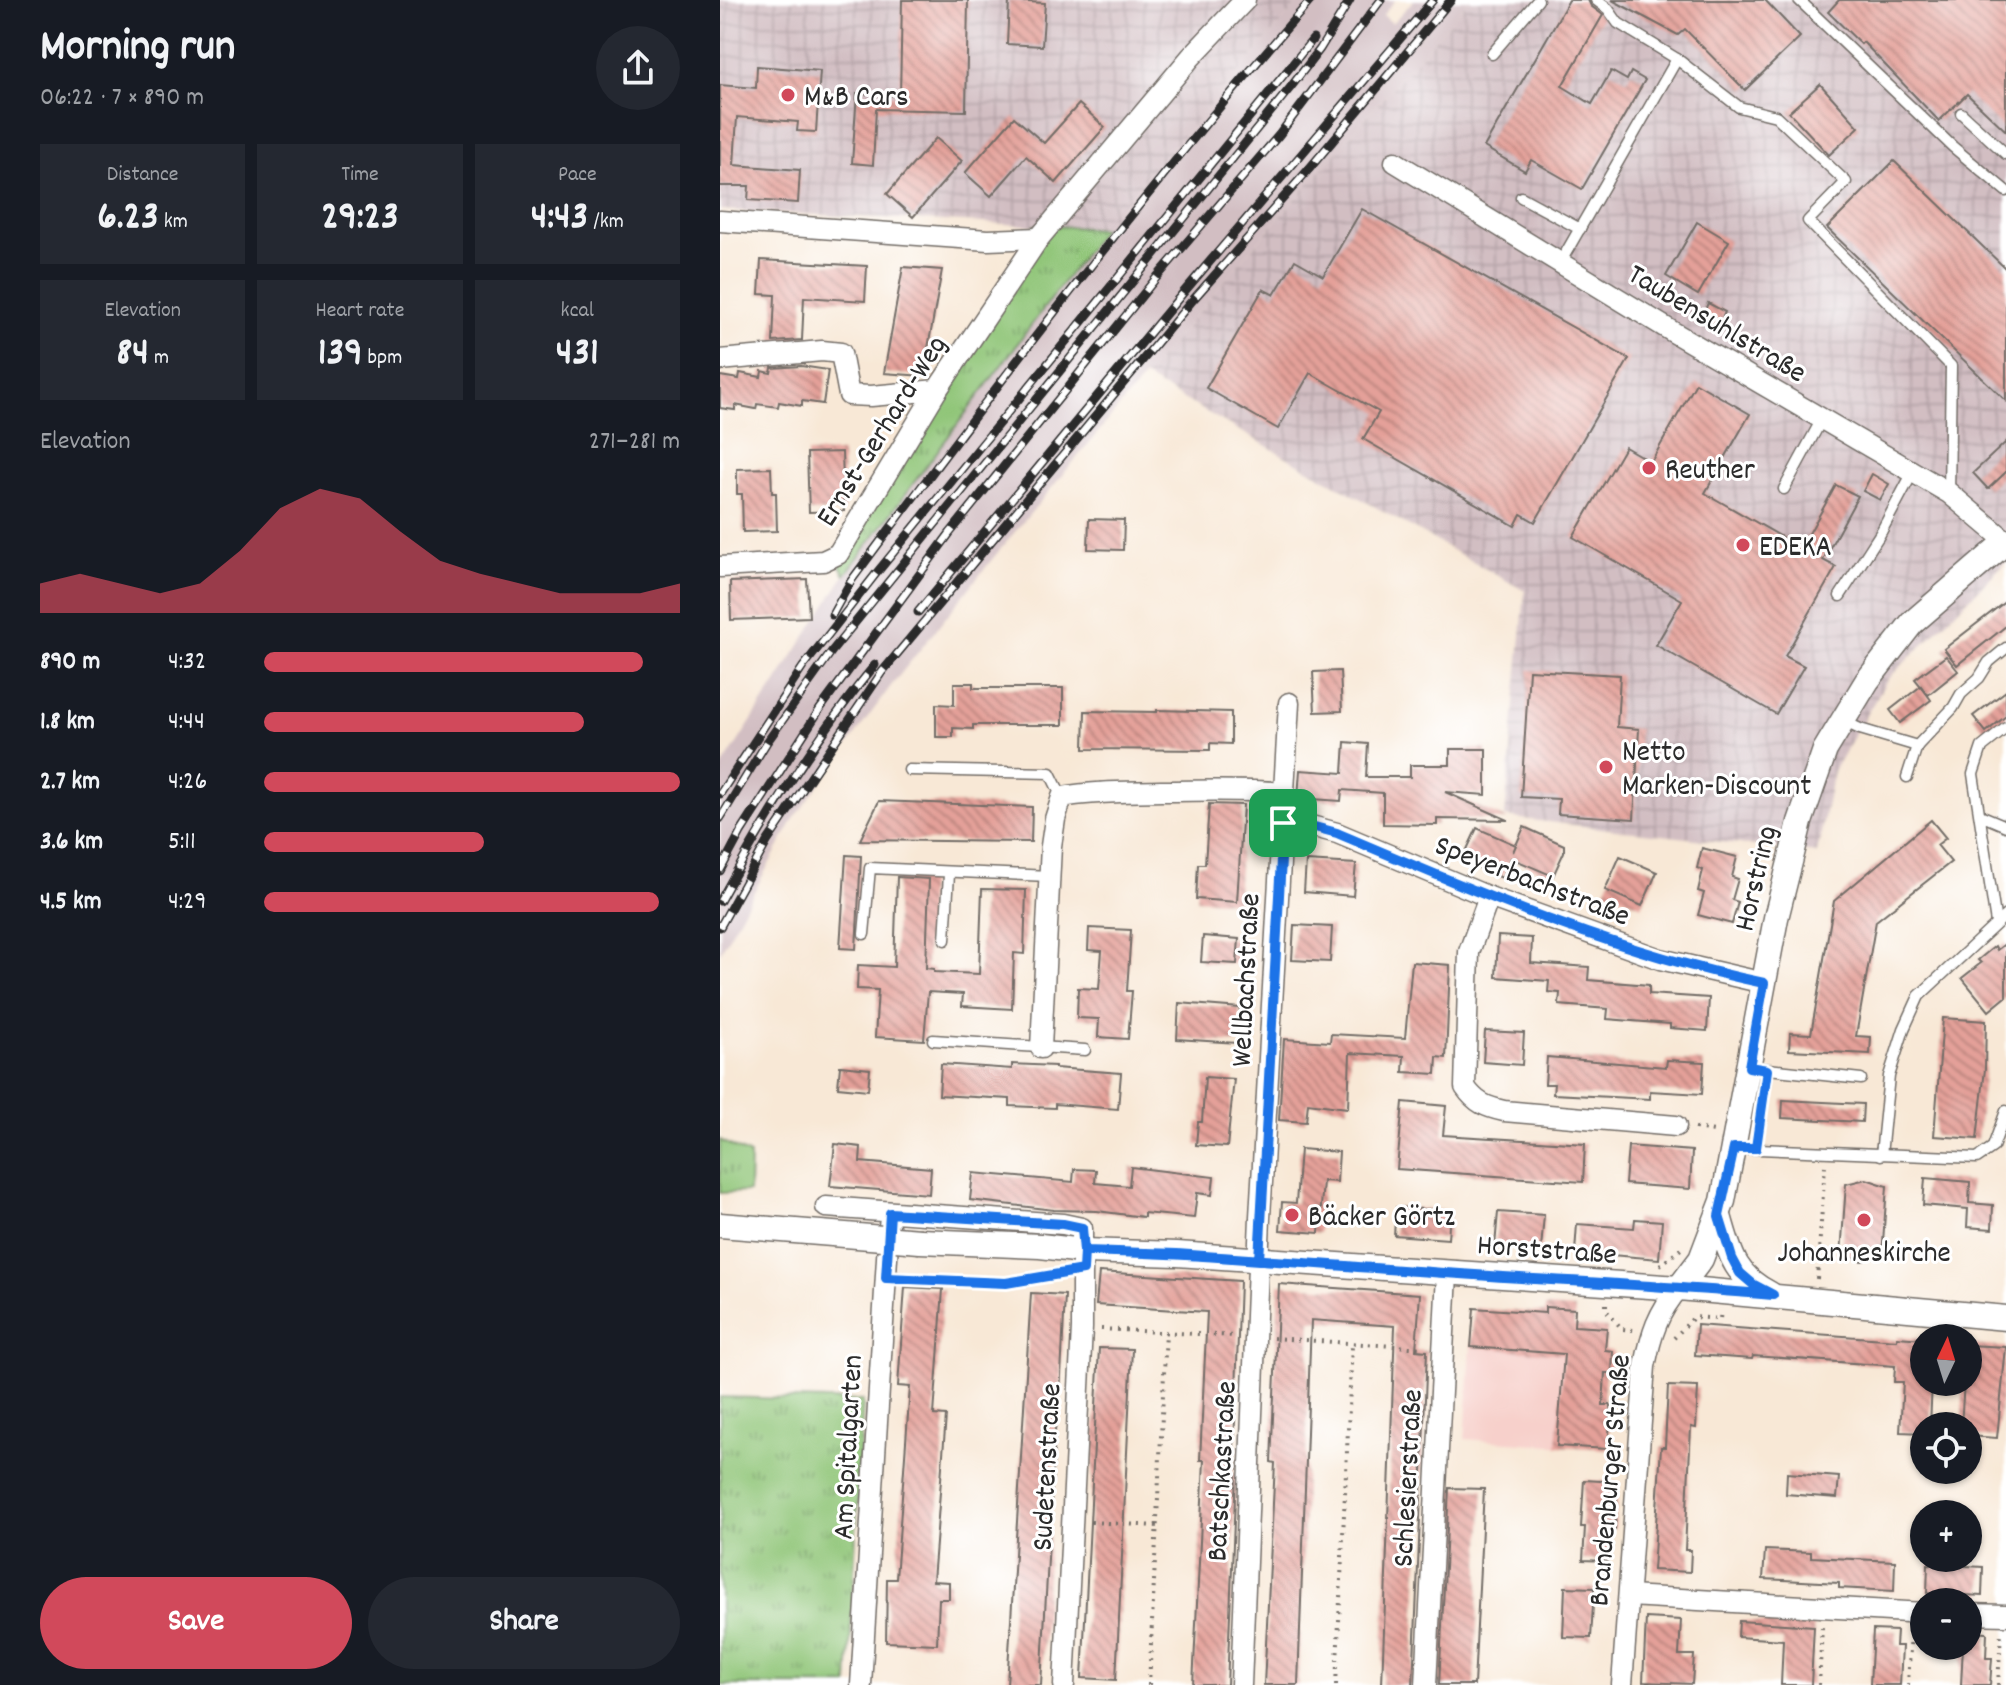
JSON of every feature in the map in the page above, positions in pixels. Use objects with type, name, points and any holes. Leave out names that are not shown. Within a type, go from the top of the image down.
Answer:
[{"type":"street","name":"Ernst-Gerhard-Weg","points":[[720,567],[823,561],[838,554],[937,390],[1039,238],[1191,57],[1245,0]]},
{"type":"street","name":"Taubensuhlstraße","points":[[1395,162],[1949,493],[2006,541]]},
{"type":"street","points":[[720,221],[988,240],[1039,238]]},
{"type":"street","points":[[720,360],[822,351],[841,353],[849,395],[937,390]]},
{"type":"street","name":"Horstring","points":[[1679,1288],[1701,1259],[1719,1216],[1776,918],[1800,822],[1825,750],[1867,681],[1912,623],[2006,541]]},
{"type":"street","name":"Wellbachstraße","points":[[1259,1260],[1289,703]]},
{"type":"street","points":[[1041,1048],[1049,876],[1055,819],[1062,797],[1084,793],[1177,791],[1285,793]]},
{"type":"street","name":"Speyerbachstraße","points":[[1283,823],[1337,833],[1489,897],[1660,959],[1764,983]]},
{"type":"street","points":[[1489,897],[1469,952],[1465,1087],[1472,1097],[1483,1106],[1504,1111],[1676,1126]]},
{"type":"street","points":[[826,1207],[1063,1224],[1082,1228],[1084,1261]]},
{"type":"street","name":"Am Spitalgarten","points":[[861,1685],[890,1213]]},
{"type":"street","points":[[1719,1216],[1740,1273],[1773,1295]]},
{"type":"street","name":"Horststraße","points":[[720,1225],[1022,1262],[1177,1254],[1773,1295],[2006,1318]]},
{"type":"street","name":"Horststraße","points":[[720,1241],[920,1249]]},
{"type":"street","name":"Batschkastraße","points":[[1241,1685],[1259,1260]]},
{"type":"street","name":"Sudetenstraße","points":[[1064,1685],[1084,1261]]},
{"type":"street","name":"Schlesierstraße","points":[[1426,1685],[1447,1274]]},
{"type":"street","name":"Brandenburger Straße","points":[[1622,1685],[1642,1391],[1648,1351],[1660,1313],[1679,1288]]},
{"type":"street","points":[[1629,1596],[1910,1613]]},
{"type":"street","points":[[1982,1614],[2004,1615]]},
{"type":"lane","points":[[1492,54],[1538,0]]},
{"type":"lane","points":[[1596,0],[1608,9],[1618,23],[1677,59],[1739,107],[1776,116],[1846,182],[1808,221],[1951,366],[1949,493]]},
{"type":"lane","points":[[1799,0],[1953,147],[2006,191]]},
{"type":"lane","points":[[1560,263],[1677,59]]},
{"type":"lane","points":[[1961,113],[2006,154]]},
{"type":"lane","points":[[1521,197],[1580,229]]},
{"type":"lane","points":[[1784,489],[1822,419]]},
{"type":"lane","points":[[1840,596],[1880,534],[1913,472]]},
{"type":"lane","points":[[1907,777],[1917,746],[1953,708],[1961,694],[1979,678],[1989,662],[2006,648]]},
{"type":"lane","points":[[1842,720],[1860,729],[1917,746]]},
{"type":"lane","points":[[1996,923],[1973,774],[1982,747],[2006,728]]},
{"type":"lane","points":[[909,770],[1050,773],[1062,797]]},
{"type":"lane","points":[[1980,815],[2006,826]]},
{"type":"lane","points":[[864,934],[870,868],[949,874],[1049,876]]},
{"type":"lane","points":[[945,940],[949,874]]},
{"type":"lane","points":[[1881,1155],[1889,1076],[1904,1029],[1919,996],[2006,915]]},
{"type":"lane","points":[[933,1040],[1085,1050]]},
{"type":"lane","points":[[1749,1067],[1861,1079]]},
{"type":"lane","points":[[1735,1141],[1967,1160],[1986,1155],[1999,1134],[2006,1111]]},
{"type":"path","points":[[1676,1126],[1735,1141]]},
{"type":"path","points":[[1817,1279],[1824,1175]]},
{"type":"path","points":[[886,1278],[1006,1283],[1084,1261]]},
{"type":"path","points":[[1149,1685],[1166,1332]]},
{"type":"path","points":[[1336,1685],[1352,1343]]},
{"type":"path","points":[[1073,1521],[1157,1526]]},
{"type":"path","points":[[1819,1685],[1823,1608]]},
{"type":"path","points":[[1998,1685],[2004,1615]]},
{"type":"path","points":[[1908,1685],[1911,1660]]},
{"type":"shaded area","points":[[720,0],[1301,0],[1103,229],[720,210]]},
{"type":"shaded area","points":[[1301,0],[1395,0],[1383,15],[1392,23],[1414,0],[1469,0],[1240,262],[994,557],[891,686],[794,819],[720,953],[720,770],[845,575],[1103,229]]},
{"type":"shaded area","points":[[1469,0],[2006,0],[2006,562],[1887,680],[1833,771],[1817,853],[1505,817],[1525,591],[1144,377]]},
{"type":"shaded area","points":[[1574,1326],[1607,1328],[1605,1350],[1613,1351],[1612,1373],[1605,1373],[1603,1404],[1611,1405],[1608,1449],[1465,1439],[1471,1347],[1572,1354]]},
{"type":"green space","points":[[1035,225],[1103,229],[845,575],[838,562]]},
{"type":"green space","points":[[720,1140],[750,1155],[749,1192],[720,1193]]},
{"type":"green space","points":[[720,1397],[863,1401],[848,1685],[720,1685]]},
{"type":"building","points":[[902,0],[968,0],[966,111],[876,109],[873,165],[852,163],[857,93],[900,96]]},
{"type":"building","points":[[1569,0],[1588,0],[1603,15],[1562,86],[1592,104],[1611,71],[1627,80],[1631,72],[1645,80],[1582,189],[1531,160],[1525,171],[1484,147]]},
{"type":"building","points":[[1612,0],[1765,0],[1800,37],[1745,90],[1685,29],[1678,35]]},
{"type":"building","points":[[1839,0],[2006,0],[2006,131],[1967,94],[1939,121],[1863,42],[1861,44],[1828,12]]},
{"type":"building","points":[[1009,1],[1045,3],[1042,46],[1007,44]]},
{"type":"building","points":[[757,66],[820,71],[816,132],[797,131],[798,122],[737,117],[734,165],[800,170],[798,203],[748,200],[749,186],[720,186],[720,85],[756,88]]},
{"type":"building","points":[[1820,84],[1859,127],[1829,155],[1789,112]]},
{"type":"building","points":[[1079,104],[1105,127],[1056,183],[1026,156],[991,196],[965,173],[1014,117],[1044,143]]},
{"type":"building","points":[[936,138],[962,161],[913,217],[887,194]]},
{"type":"building","points":[[1894,161],[2006,269],[2006,401],[1827,228]]},
{"type":"building","points":[[1362,209],[1629,359],[1535,522],[1521,514],[1515,526],[1363,439],[1379,412],[1310,373],[1278,429],[1206,388],[1263,289],[1274,295],[1295,260],[1323,276]]},
{"type":"building","points":[[1697,222],[1729,241],[1698,295],[1666,276]]},
{"type":"building","points":[[761,260],[867,266],[865,301],[804,297],[802,340],[773,342],[775,295],[759,294]]},
{"type":"building","points":[[903,267],[942,270],[923,376],[884,373]]},
{"type":"building","points":[[1708,303],[1725,312],[1718,328],[1701,319]]},
{"type":"building","points":[[801,366],[828,370],[823,404],[802,401],[802,406],[779,402],[778,407],[757,404],[756,409],[735,405],[735,410],[720,408],[720,376],[739,379],[740,373],[761,377],[762,371],[771,373],[772,368]]},
{"type":"building","points":[[1696,383],[1750,414],[1705,493],[1801,548],[1836,485],[1858,496],[1823,560],[1836,567],[1785,656],[1804,666],[1776,714],[1656,645],[1682,600],[1573,537],[1625,447],[1651,462]]},
{"type":"building","points":[[2006,442],[2006,472],[1988,489],[1973,473]]},
{"type":"building","points":[[842,452],[844,511],[809,512],[807,453]]},
{"type":"building","points":[[771,468],[772,493],[776,493],[777,531],[743,532],[742,494],[737,494],[737,469]]},
{"type":"building","points":[[1872,474],[1889,484],[1880,500],[1863,491]]},
{"type":"building","points":[[1089,519],[1124,520],[1123,550],[1088,549]]},
{"type":"building","points":[[807,579],[809,617],[731,620],[730,582]]},
{"type":"building","points":[[2006,601],[2006,626],[1957,665],[1944,649]]},
{"type":"building","points":[[1946,656],[1958,671],[1928,695],[1915,679]]},
{"type":"building","points":[[1529,670],[1620,675],[1617,727],[1639,729],[1634,819],[1558,814],[1559,799],[1521,797]]},
{"type":"building","points":[[1340,671],[1342,711],[1315,712],[1313,672]]},
{"type":"building","points":[[954,683],[973,683],[973,688],[1063,688],[1063,725],[973,725],[973,729],[953,728],[953,737],[936,737],[936,704],[954,705]]},
{"type":"building","points":[[1921,686],[1931,700],[1900,723],[1890,710]]},
{"type":"building","points":[[2006,691],[2006,716],[1986,732],[1973,716]]},
{"type":"building","points":[[1085,711],[1231,712],[1231,744],[1210,743],[1210,750],[1084,749]]},
{"type":"building","points":[[1345,742],[1368,744],[1366,777],[1410,777],[1410,765],[1450,765],[1450,749],[1486,749],[1486,795],[1445,792],[1508,820],[1437,819],[1437,825],[1383,824],[1383,793],[1342,790],[1341,801],[1298,798],[1300,770],[1343,773]]},
{"type":"building","points":[[879,801],[1032,807],[1031,842],[860,840]]},
{"type":"building","points":[[1209,804],[1243,805],[1237,902],[1196,899],[1198,864],[1205,864]]},
{"type":"building","points":[[1931,820],[1946,838],[1937,845],[1951,862],[1876,921],[1856,1036],[1871,1037],[1870,1054],[1789,1050],[1790,1033],[1811,1034],[1834,901]]},
{"type":"building","points":[[1524,827],[1564,845],[1553,876],[1511,858],[1502,878],[1462,860],[1477,828],[1516,845],[1513,852]]},
{"type":"building","points":[[1702,848],[1737,857],[1732,877],[1738,879],[1732,900],[1738,902],[1732,924],[1698,915],[1704,893],[1698,891],[1703,870],[1697,868]]},
{"type":"building","points":[[846,855],[861,856],[856,949],[840,948]]},
{"type":"building","points":[[1620,856],[1657,872],[1642,906],[1605,890]]},
{"type":"building","points":[[1306,861],[1356,864],[1353,896],[1304,892]]},
{"type":"building","points":[[897,877],[929,879],[926,968],[934,969],[934,972],[979,974],[982,889],[1026,890],[1024,954],[1014,953],[1012,1009],[962,1006],[963,994],[928,992],[924,1040],[875,1037],[878,990],[857,989],[858,965],[894,967]]},
{"type":"building","points":[[1294,925],[1332,927],[1330,962],[1292,960]]},
{"type":"building","points":[[1089,928],[1131,930],[1127,991],[1132,991],[1128,1039],[1098,1037],[1099,1019],[1077,1018],[1078,988],[1099,989],[1102,951],[1088,950]]},
{"type":"building","points":[[1203,936],[1239,939],[1237,964],[1201,962]]},
{"type":"building","points":[[1498,936],[1532,938],[1531,963],[1589,967],[1588,980],[1649,985],[1649,994],[1709,998],[1707,1031],[1670,1028],[1670,1024],[1607,1019],[1608,1009],[1559,1005],[1560,993],[1548,992],[1549,981],[1496,977]]},
{"type":"building","points":[[2006,943],[2006,997],[1989,1011],[1962,978],[1981,963],[1978,960],[1995,946],[1997,950]]},
{"type":"building","points":[[1412,962],[1450,965],[1446,1058],[1437,1057],[1436,1074],[1403,1072],[1404,1056],[1350,1053],[1348,1108],[1308,1103],[1306,1122],[1279,1120],[1284,1039],[1330,1042],[1331,1034],[1405,1038]]},
{"type":"building","points":[[1179,1003],[1240,1008],[1237,1043],[1177,1039]]},
{"type":"building","points":[[1943,1018],[1986,1021],[1985,1069],[1977,1139],[1934,1136]]},
{"type":"building","points":[[1485,1031],[1524,1033],[1522,1065],[1483,1062]]},
{"type":"building","points":[[1547,1057],[1666,1067],[1667,1060],[1704,1062],[1702,1094],[1650,1091],[1650,1099],[1553,1094],[1554,1084],[1545,1084]]},
{"type":"building","points":[[941,1064],[1012,1069],[1012,1064],[1055,1066],[1121,1073],[1118,1109],[1055,1104],[1055,1108],[1010,1106],[1010,1099],[939,1095]]},
{"type":"building","points":[[840,1066],[870,1069],[868,1090],[838,1087]]},
{"type":"building","points":[[1205,1077],[1234,1079],[1227,1147],[1196,1145],[1198,1122],[1202,1122]]},
{"type":"building","points":[[1783,1100],[1863,1104],[1862,1122],[1782,1118]]},
{"type":"building","points":[[1403,1102],[1446,1106],[1443,1135],[1585,1144],[1583,1182],[1397,1169]]},
{"type":"building","points":[[835,1144],[861,1147],[860,1162],[931,1168],[929,1194],[830,1186]]},
{"type":"building","points":[[1628,1146],[1692,1151],[1690,1189],[1625,1184]]},
{"type":"building","points":[[1300,1149],[1339,1152],[1337,1182],[1323,1181],[1319,1233],[1280,1230],[1282,1202],[1296,1203]]},
{"type":"building","points":[[1131,1167],[1214,1177],[1212,1195],[1197,1193],[1194,1218],[1054,1210],[970,1200],[973,1173],[1073,1182],[1074,1169],[1096,1170],[1095,1183],[1129,1186]]},
{"type":"building","points":[[1925,1178],[1970,1182],[1969,1203],[1993,1205],[1992,1229],[1967,1227],[1968,1209],[1923,1205]]},
{"type":"building","name":"Johanneskirche","points":[[1866,1179],[1887,1186],[1882,1256],[1862,1261],[1841,1254],[1846,1184]]},
{"type":"building","points":[[1396,1207],[1450,1211],[1448,1239],[1394,1235]]},
{"type":"building","points":[[1498,1212],[1544,1215],[1541,1249],[1495,1246]]},
{"type":"building","points":[[1635,1219],[1662,1221],[1659,1259],[1575,1252],[1577,1224],[1634,1228]]},
{"type":"building","points":[[1099,1272],[1240,1281],[1227,1685],[1193,1685],[1204,1460],[1200,1460],[1207,1312],[1096,1305]]},
{"type":"building","points":[[1279,1284],[1420,1294],[1416,1350],[1427,1351],[1413,1685],[1382,1685],[1395,1326],[1311,1320],[1298,1685],[1264,1685],[1275,1463],[1271,1462]]},
{"type":"building","points":[[905,1287],[943,1289],[934,1415],[946,1416],[933,1581],[949,1582],[949,1599],[939,1599],[937,1644],[886,1642],[887,1579],[896,1579],[910,1387],[898,1386]]},
{"type":"building","points":[[1031,1293],[1065,1295],[1060,1396],[1057,1396],[1041,1685],[1007,1685]]},
{"type":"building","points":[[1545,1307],[1575,1309],[1574,1326],[1607,1328],[1605,1350],[1613,1351],[1612,1373],[1605,1373],[1603,1405],[1611,1405],[1608,1449],[1557,1446],[1564,1354],[1471,1347],[1474,1308],[1545,1313]]},
{"type":"building","points":[[1697,1325],[1897,1340],[1897,1337],[1910,1338],[1910,1396],[1931,1396],[1931,1412],[1910,1412],[1910,1432],[1900,1432],[1903,1382],[1894,1382],[1895,1366],[1695,1355]]},
{"type":"building","points":[[1982,1346],[2006,1347],[1997,1438],[1982,1437],[1982,1412],[1962,1412],[1963,1396],[1982,1396]]},
{"type":"building","points":[[1099,1348],[1132,1349],[1116,1680],[1082,1678]]},
{"type":"building","points":[[1668,1386],[1698,1387],[1696,1428],[1691,1427],[1685,1550],[1691,1550],[1690,1572],[1653,1570]]},
{"type":"building","points":[[1787,1473],[1839,1477],[1837,1498],[1786,1494]]},
{"type":"building","points":[[1584,1480],[1618,1482],[1615,1529],[1611,1528],[1608,1561],[1583,1560],[1585,1527],[1581,1527]]},
{"type":"building","points":[[1449,1488],[1484,1489],[1474,1685],[1439,1685]]},
{"type":"building","points":[[1765,1550],[1811,1552],[1811,1557],[1895,1561],[1894,1591],[1839,1588],[1839,1583],[1763,1579]]},
{"type":"building","points":[[1983,1567],[1982,1596],[1982,1588],[1927,1588],[1928,1572],[1982,1572]]},
{"type":"building","points":[[1565,1587],[1594,1588],[1591,1638],[1563,1637]]},
{"type":"building","points":[[1646,1618],[1681,1620],[1679,1655],[1694,1655],[1692,1684],[1643,1682]]},
{"type":"building","points":[[1739,1621],[1814,1626],[1811,1685],[1781,1685],[1783,1640],[1738,1637]]},
{"type":"building","points":[[1873,1630],[1897,1631],[1896,1646],[1902,1646],[1900,1685],[1870,1685]]},
{"type":"building","points":[[1982,1633],[1987,1633],[1986,1658],[1992,1658],[1990,1685],[1961,1685],[1962,1660],[1982,1660]]},
{"type":"railway","points":[[832,615],[851,581],[1075,286],[1191,141],[1311,0]]},
{"type":"railway","points":[[720,819],[767,742],[832,651],[1290,88],[1320,49],[1350,0]]},
{"type":"railway","points":[[720,871],[741,832],[820,709],[950,533],[1157,277],[1279,135],[1381,0]]},
{"type":"railway","points":[[918,612],[1183,293],[1433,0]]},
{"type":"railway","points":[[720,927],[767,842],[882,672],[1191,302],[1309,169],[1451,0]]},
{"type":"railway","points":[[720,794],[803,667],[875,575],[1313,39]]},
{"type":"railway","points":[[720,901],[792,779],[875,665]]},
{"type":"place","name":"M&B Cars","points":[[788,95]]},
{"type":"place","name":"Reuther","points":[[1649,468]]},
{"type":"place","name":"EDEKA","points":[[1743,545]]},
{"type":"place","name":"Netto Marken-Discount","points":[[1606,767]]},
{"type":"place","name":"Bäcker Görtz","points":[[1292,1215]]},
{"type":"place","name":"Johanneskirche","points":[[1864,1220]]},
{"type":"route","points":[[1283,823],[1259,1260],[1084,1251],[1083,1270],[1006,1283],[886,1278],[890,1213],[1063,1224],[1082,1228],[1084,1251],[1177,1254],[1259,1260],[1447,1274],[1773,1295],[1740,1273],[1719,1216],[1734,1148],[1756,1148],[1767,1070],[1749,1067],[1764,983],[1660,959],[1489,897],[1337,833],[1283,823]]}]
